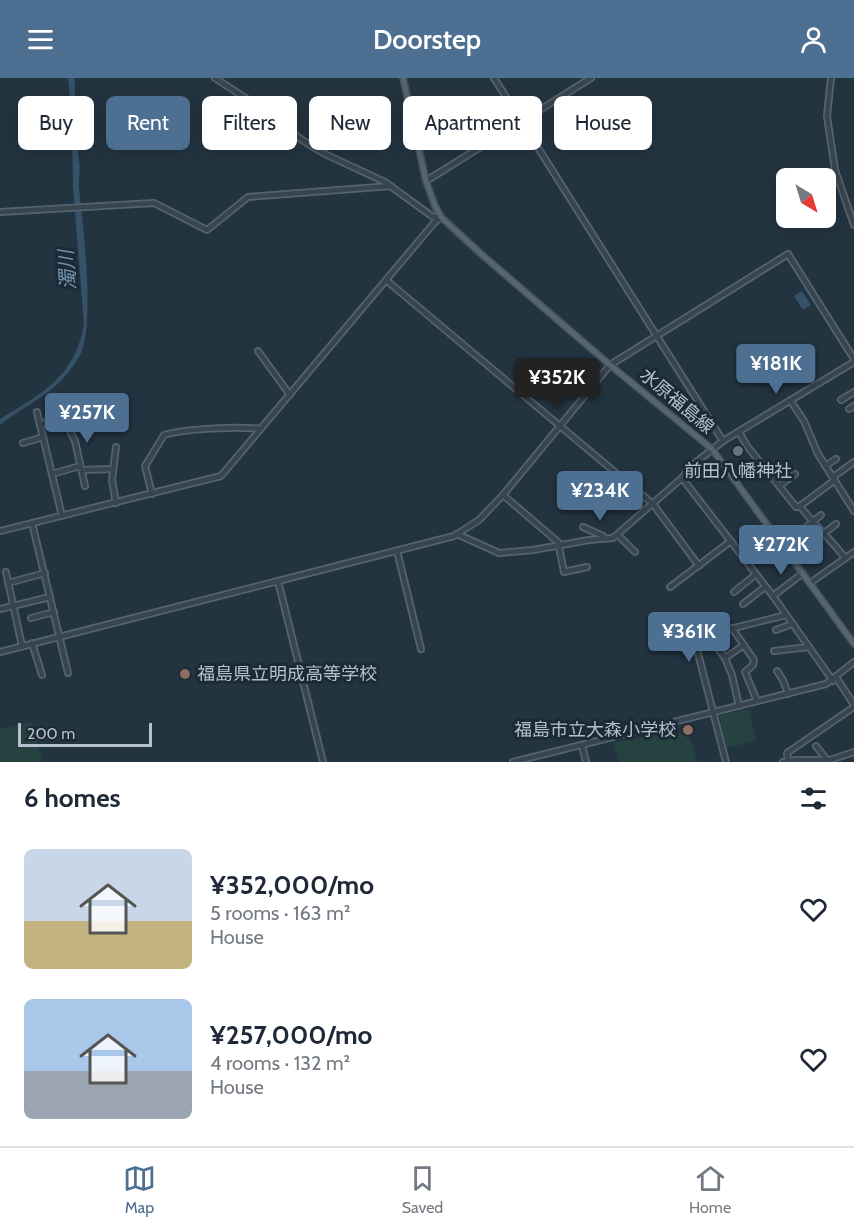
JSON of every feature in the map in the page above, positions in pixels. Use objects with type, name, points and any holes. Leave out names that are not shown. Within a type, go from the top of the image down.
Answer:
[{"type":"main road","name":"水原福島線","points":[[403,78],[426,181],[441,217],[610,365],[712,449],[854,644]]},
{"type":"street","points":[[215,78],[325,154],[392,186],[433,217],[441,217]]},
{"type":"street","points":[[494,78],[505,96]]},
{"type":"street","points":[[542,109],[591,78]]},
{"type":"street","points":[[831,78],[827,116],[835,170],[854,225]]},
{"type":"street","points":[[426,181],[476,150]]},
{"type":"street","points":[[540,150],[723,441]]},
{"type":"street","points":[[0,212],[154,203],[207,230],[248,197],[392,186]]},
{"type":"street","points":[[0,531],[220,476],[441,217]]},
{"type":"street","points":[[0,652],[458,534],[479,520],[502,495],[610,365],[788,254],[854,362],[712,449],[614,538],[559,547],[499,553],[458,534]]},
{"type":"street","points":[[386,280],[653,504],[699,566]]},
{"type":"street","points":[[258,351],[290,395]]},
{"type":"street","points":[[841,400],[854,392]]},
{"type":"street","points":[[40,426],[81,398],[99,427]]},
{"type":"street","points":[[790,400],[804,421],[818,454],[854,511]]},
{"type":"street","points":[[37,412],[62,516]]},
{"type":"street","points":[[60,412],[73,436],[85,486]]},
{"type":"street","points":[[152,494],[145,466],[164,435],[222,429],[260,429]]},
{"type":"street","points":[[739,432],[747,446],[796,507],[854,462]]},
{"type":"street","points":[[23,443],[43,437]]},
{"type":"street","points":[[116,502],[112,488],[117,447]]},
{"type":"street","points":[[825,466],[836,459]]},
{"type":"street","points":[[52,474],[81,468],[113,469]]},
{"type":"street","points":[[779,486],[795,474]]},
{"type":"street","points":[[682,478],[854,706],[787,753],[788,761],[826,760],[854,752]]},
{"type":"street","points":[[502,495],[558,542],[564,572],[587,567]]},
{"type":"street","points":[[800,506],[812,523],[831,540],[845,558]]},
{"type":"street","points":[[783,546],[821,515]]},
{"type":"street","points":[[32,524],[68,673]]},
{"type":"street","points":[[824,534],[836,524]]},
{"type":"street","points":[[583,527],[605,538]]},
{"type":"street","points":[[618,535],[635,552]]},
{"type":"street","points":[[670,587],[731,541]]},
{"type":"street","points":[[397,551],[421,649]]},
{"type":"street","points":[[810,583],[854,552]]},
{"type":"street","points":[[6,572],[22,646]]},
{"type":"street","points":[[8,583],[45,573]]},
{"type":"street","points":[[773,597],[803,573]]},
{"type":"street","points":[[734,592],[755,575]]},
{"type":"street","points":[[278,581],[323,762]]},
{"type":"street","points":[[743,604],[765,586]]},
{"type":"street","points":[[0,609],[50,597]]},
{"type":"street","points":[[31,618],[54,612]]},
{"type":"street","points":[[726,762],[694,638],[786,615]]},
{"type":"street","points":[[776,630],[792,624]]},
{"type":"street","points":[[702,627],[725,658],[732,675],[739,706]]},
{"type":"street","points":[[732,628],[754,660],[753,665],[745,672],[757,701]]},
{"type":"street","points":[[32,644],[42,675]]},
{"type":"street","points":[[725,658],[744,645]]},
{"type":"street","points":[[774,651],[809,647]]},
{"type":"street","points":[[517,762],[788,694],[835,679],[854,662]]},
{"type":"street","points":[[777,671],[788,694]]},
{"type":"street","points":[[582,745],[586,762]]},
{"type":"street","points":[[816,746],[826,760]]},
{"type":"green space","points":[[749,709],[756,741],[726,748],[719,715]]},
{"type":"green space","points":[[32,722],[42,762],[0,762],[0,729]]},
{"type":"green space","points":[[688,731],[697,762],[619,762],[614,743],[658,733],[659,737]]},
{"type":"water","name":"濁川","points":[[68,78],[74,78],[75,96],[70,96]]},
{"type":"water","name":"濁川","points":[[72,150],[78,150],[79,189],[88,301],[84,343],[79,357],[62,380],[0,425],[0,419],[54,382],[73,358],[79,343],[84,325],[73,187]]},
{"type":"water","points":[[802,291],[811,305],[803,310],[794,296]]},
{"type":"place","name":"前田八幡神社","points":[[738,451]]},
{"type":"place","name":"福島県立明成高等学校","points":[[185,674]]},
{"type":"place","name":"福島市立大森小学校","points":[[688,730]]}]
